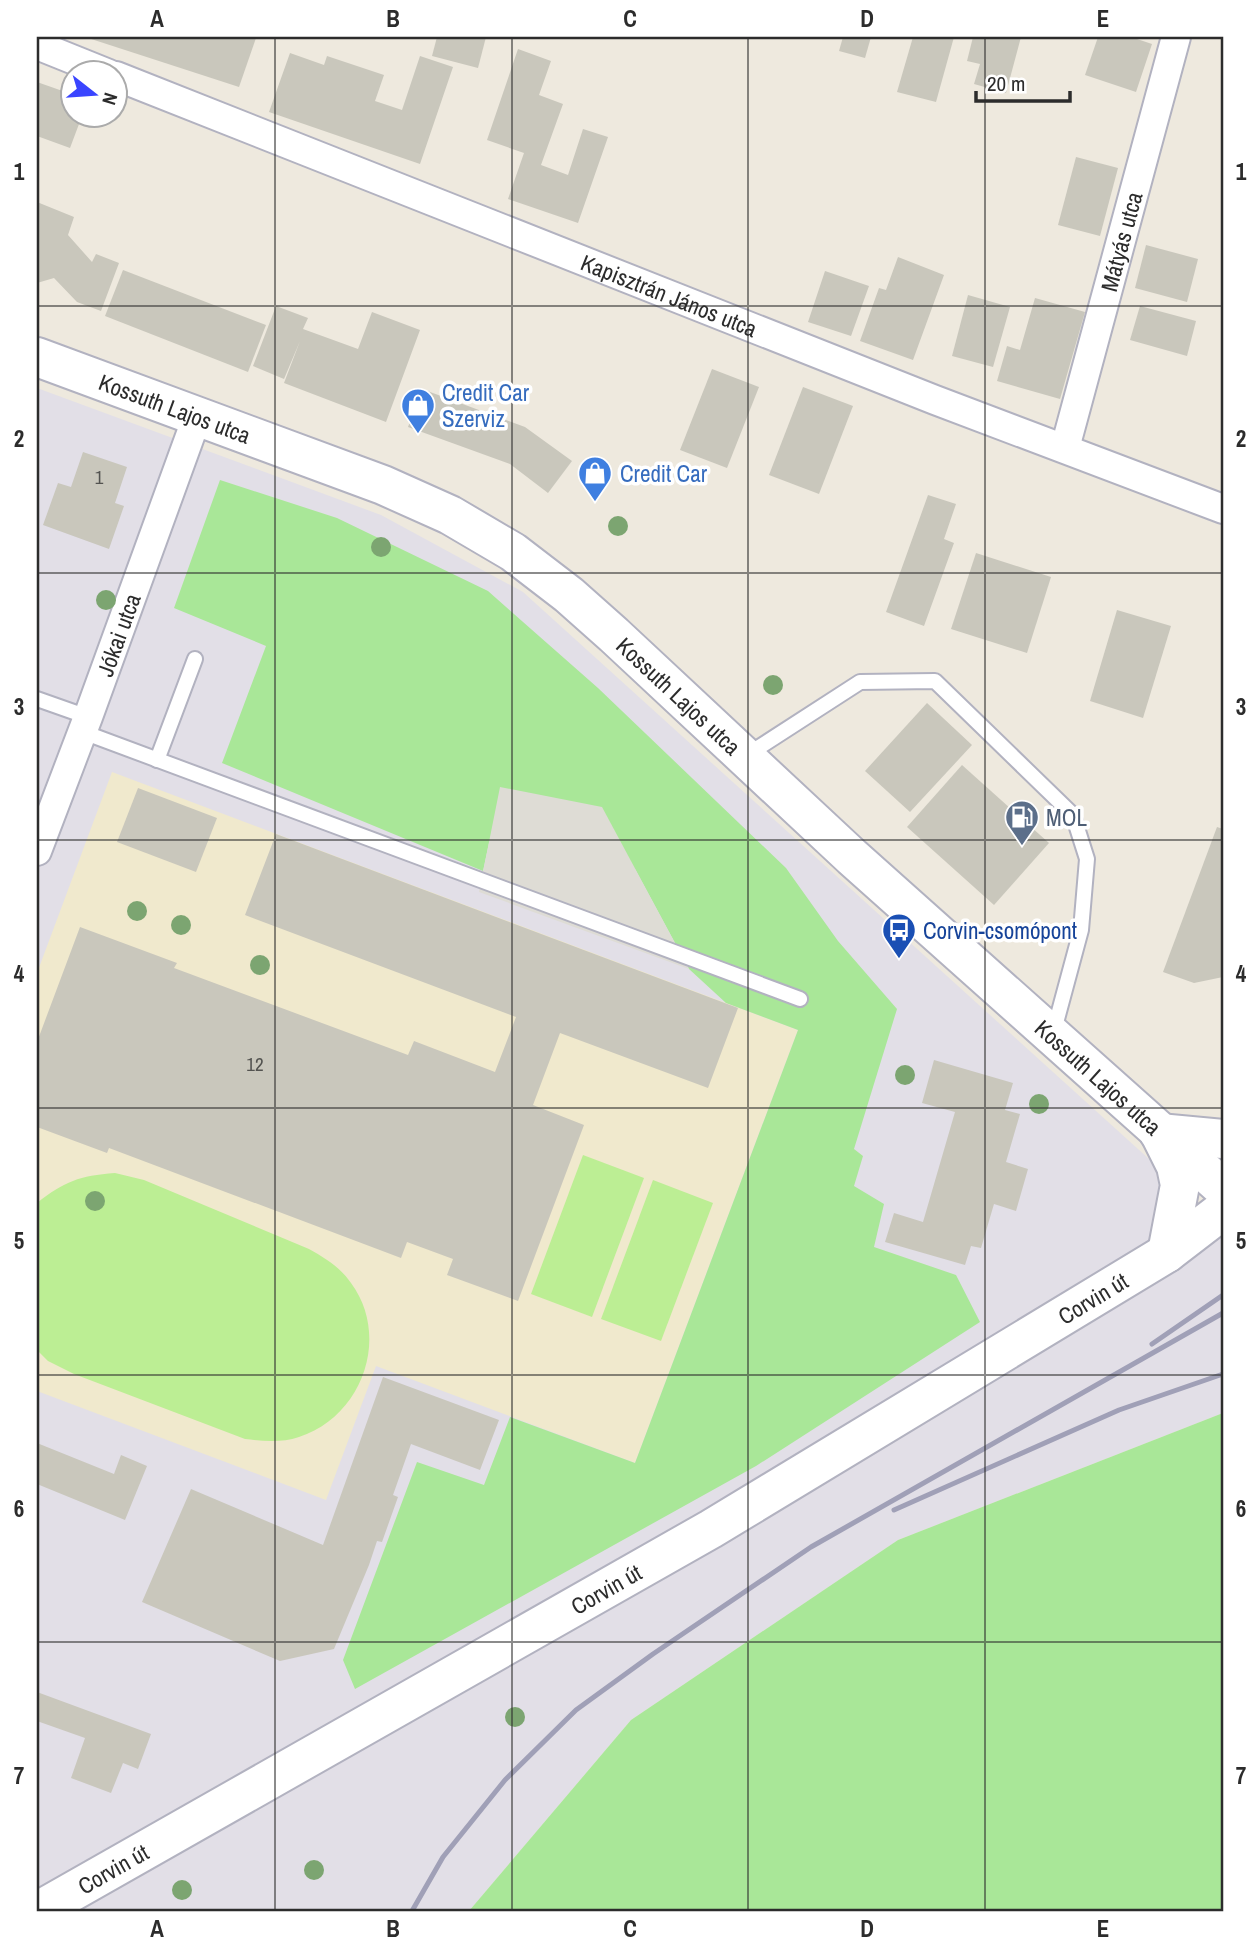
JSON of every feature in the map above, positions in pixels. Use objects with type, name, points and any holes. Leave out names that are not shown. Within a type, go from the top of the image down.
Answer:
[{"type":"main road","name":"Kossuth Lajos utca","points":[[37,357],[383,485],[450,515],[513,552],[578,603],[852,857],[1223,1188]]},
{"type":"main road","points":[[1160,1133],[1223,1139]]},
{"type":"main road","points":[[1160,1133],[1176,1166],[1180,1185],[1167,1253]]},
{"type":"main road","points":[[1167,1253],[1223,1210]]},
{"type":"main road","points":[[1167,1253],[1223,1237]]},
{"type":"main road","name":"Corvin út","points":[[38,1911],[711,1529],[1167,1253]]},
{"type":"street","name":"Mátyás utca","points":[[1065,448],[1176,37]]},
{"type":"street","points":[[37,45],[74,60]]},
{"type":"street","name":"Kapisztrán János utca","points":[[130,82],[935,400],[1223,509]]},
{"type":"street","name":"Jókai utca","points":[[37,851],[197,416]]},
{"type":"lane","points":[[157,760],[195,659]]},
{"type":"lane","points":[[744,757],[860,682],[935,681],[1073,815],[1087,859],[1081,930],[1053,1035]]},
{"type":"lane","points":[[37,699],[157,760],[800,999]]},
{"type":"shaded area","points":[[37,388],[381,515],[523,592],[1223,1226],[1223,1413],[898,1540],[631,1720],[469,1911],[37,1911]]},
{"type":"shaded area","points":[[112,772],[798,1030],[635,1463],[376,1366],[326,1500],[37,1391],[37,973]]},
{"type":"shaded area","points":[[500,787],[602,807],[689,969],[479,892]]},
{"type":"green space","points":[[220,480],[337,518],[488,591],[598,688],[786,868],[838,941],[897,1009],[854,1149],[863,1156],[854,1186],[884,1204],[874,1247],[956,1275],[980,1322],[756,1466],[355,1689],[343,1660],[417,1462],[484,1485],[510,1417],[635,1463],[798,1030],[726,1003],[689,969],[635,869],[489,843],[483,871],[222,763],[266,646],[174,608]]},
{"type":"green space","points":[[583,1155],[644,1178],[592,1317],[531,1294]]},
{"type":"green space","points":[[115,1173],[144,1180],[309,1249],[342,1272],[363,1304],[369,1327],[369,1350],[364,1373],[354,1394],[339,1412],[321,1427],[299,1437],[279,1441],[245,1439],[74,1374],[48,1361],[37,1350],[37,1203],[73,1181]]},
{"type":"green space","points":[[653,1180],[713,1203],[661,1341],[601,1319]]},
{"type":"green space","points":[[1223,1413],[1223,1911],[469,1911],[631,1720],[898,1540]]},
{"type":"building","points":[[85,37],[251,37],[256,38],[239,87]]},
{"type":"building","points":[[437,37],[486,37],[478,68],[432,56]]},
{"type":"building","points":[[843,37],[871,37],[865,58],[839,51]]},
{"type":"building","points":[[913,37],[954,37],[936,102],[897,92]]},
{"type":"building","points":[[973,37],[1021,37],[1006,93],[974,84],[980,64],[967,61]]},
{"type":"building","points":[[1098,37],[1131,37],[1152,44],[1136,92],[1085,75]]},
{"type":"building","points":[[518,49],[551,61],[539,95],[563,104],[541,165],[568,175],[583,129],[608,137],[578,223],[508,199],[524,153],[487,140]]},
{"type":"building","points":[[290,53],[324,65],[327,56],[384,75],[375,101],[402,110],[420,56],[453,67],[420,164],[269,112]]},
{"type":"building","points":[[37,82],[60,90],[60,130],[77,130],[70,148],[37,136]]},
{"type":"building","points":[[1076,157],[1118,168],[1100,236],[1058,225]]},
{"type":"building","points":[[37,202],[74,217],[68,235],[92,262],[96,254],[119,263],[101,311],[77,302],[54,278],[37,283]]},
{"type":"building","points":[[1146,245],[1198,259],[1187,302],[1135,288]]},
{"type":"building","points":[[898,257],[944,275],[913,360],[860,341],[879,288],[886,290]]},
{"type":"building","points":[[123,270],[266,325],[248,372],[105,316]]},
{"type":"building","points":[[825,271],[869,286],[851,336],[808,322]]},
{"type":"building","points":[[968,295],[1010,307],[993,367],[952,356]]},
{"type":"building","points":[[1035,298],[1085,312],[1060,399],[997,381],[1007,346],[1020,350]]},
{"type":"building","points":[[276,306],[308,318],[303,329],[358,349],[372,312],[420,330],[386,422],[284,383],[300,341],[284,379],[253,366]]},
{"type":"building","points":[[1140,306],[1196,321],[1187,356],[1130,340]]},
{"type":"building","points":[[712,369],[759,387],[727,468],[680,450]]},
{"type":"building","points":[[803,387],[853,406],[819,494],[769,475]]},
{"type":"building","points":[[422,389],[525,427],[572,461],[548,493],[510,464],[408,427]]},
{"type":"building","points":[[83,452],[127,467],[115,503],[124,506],[109,549],[43,525],[58,483],[71,487]]},
{"type":"building","points":[[928,495],[956,504],[944,539],[954,543],[924,626],[886,612]]},
{"type":"building","points":[[976,553],[1051,577],[1027,653],[951,629]]},
{"type":"building","points":[[1117,610],[1171,626],[1143,718],[1090,701]]},
{"type":"building","points":[[927,703],[972,745],[910,812],[865,771]]},
{"type":"building","points":[[962,765],[1049,843],[994,905],[907,827]]},
{"type":"building","points":[[138,788],[217,818],[196,872],[117,842]]},
{"type":"building","points":[[1217,827],[1223,829],[1223,977],[1194,983],[1163,972]]},
{"type":"building","points":[[276,834],[738,1008],[708,1088],[560,1033],[533,1105],[584,1125],[518,1301],[447,1275],[453,1259],[407,1242],[401,1258],[109,1148],[107,1153],[37,1127],[37,1042],[80,927],[177,963],[174,968],[408,1055],[414,1041],[495,1072],[516,1017],[245,915]]},
{"type":"building","points":[[934,1060],[1013,1083],[1005,1110],[1020,1114],[1006,1162],[1028,1169],[1016,1211],[994,1204],[981,1248],[971,1246],[965,1265],[885,1242],[894,1213],[923,1222],[955,1112],[922,1103]]},
{"type":"building","points":[[383,1377],[499,1420],[480,1470],[411,1444],[393,1495],[398,1497],[382,1542],[377,1541],[334,1649],[280,1661],[142,1602],[191,1489],[323,1545]]},
{"type":"building","points":[[37,1443],[114,1474],[121,1455],[147,1466],[125,1520],[37,1484]]},
{"type":"building","points":[[37,1692],[151,1734],[138,1769],[123,1763],[111,1793],[71,1778],[85,1738],[37,1721]]},
{"type":"railway","points":[[1152,1344],[1223,1295]]},
{"type":"railway","points":[[412,1911],[443,1857],[505,1780],[576,1710],[653,1654],[811,1547],[1223,1313]]},
{"type":"railway","points":[[894,1510],[1119,1410],[1223,1374]]},
{"type":"place","name":"Credit Car Szerviz","points":[[418,435]]},
{"type":"place","name":"Credit Car","points":[[595,503]]},
{"type":"place","name":"MOL","points":[[1022,847]]},
{"type":"place","name":"Corvin-csomópont","points":[[899,960]]}]
